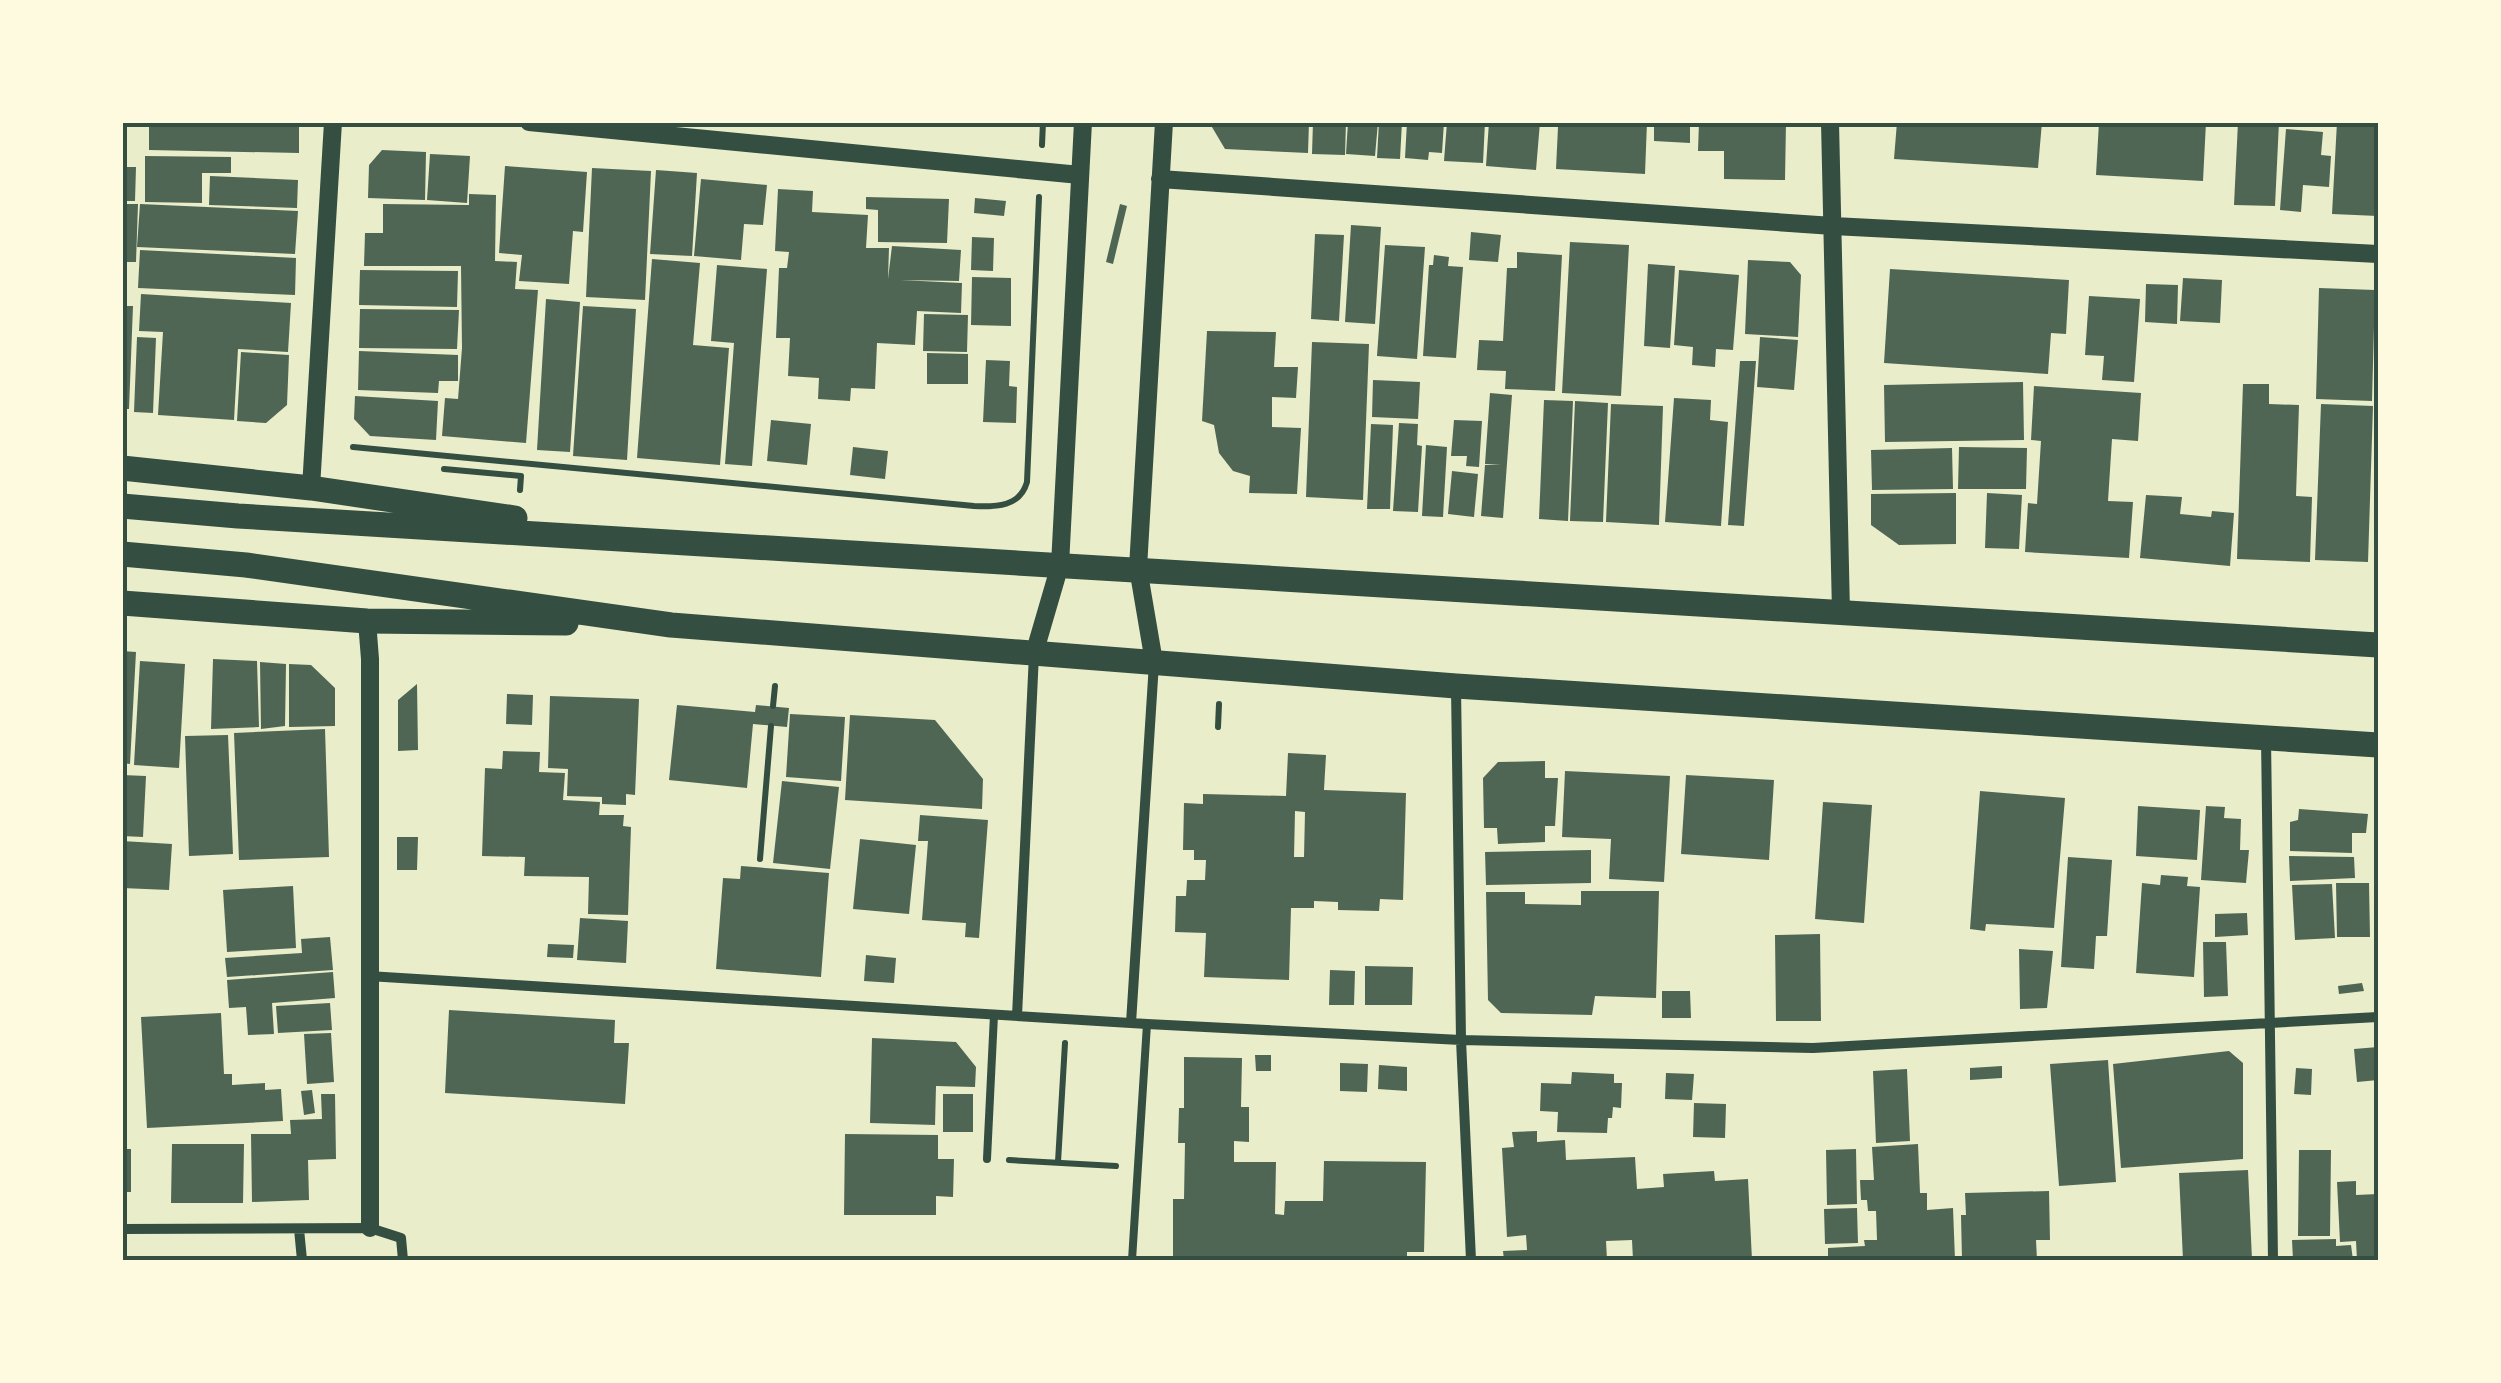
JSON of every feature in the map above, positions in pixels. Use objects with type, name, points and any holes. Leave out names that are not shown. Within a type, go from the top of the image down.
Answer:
[{"type":"main road","points":[[122,468],[312,488],[683,542]]},
{"type":"main road","points":[[122,506],[2378,645]]},
{"type":"main road","points":[[122,554],[246,565],[671,625],[1456,686],[2378,746]]},
{"type":"main road","points":[[122,602],[367,620],[671,625]]},
{"type":"street","points":[[312,488],[333,122]]},
{"type":"street","points":[[528,122],[1080,176]]},
{"type":"street","points":[[1017,1016],[1034,654],[1060,565],[1083,122]]},
{"type":"street","points":[[1131,1023],[1154,662],[1138,568],[1164,122]]},
{"type":"street","points":[[1830,122],[1841,612]]},
{"type":"street","points":[[1160,179],[1833,226],[2378,254]]},
{"type":"street","points":[[367,620],[370,1228]]},
{"type":"street","points":[[1456,686],[1461,1040],[1471,1260]]},
{"type":"street","points":[[2266,738],[2274,1260]]},
{"type":"street","points":[[368,976],[1461,1040],[1813,1048],[2378,1017]]},
{"type":"street","points":[[122,1229],[370,1228],[401,1238],[403,1260]]},
{"type":"street","points":[[299,1229],[302,1260]]},
{"type":"lane","points":[[988,1159],[994,1015]]},
{"type":"lane","points":[[1132,1260],[1147,1024]]},
{"type":"path","points":[[353,447],[974,506],[1008,504],[1024,492],[1027,482],[1043,122]]},
{"type":"path","points":[[444,469],[522,476]]},
{"type":"path","points":[[774,706],[775,686]]},
{"type":"path","points":[[1218,728],[1219,704]]},
{"type":"path","points":[[760,859],[771,726]]},
{"type":"path","points":[[1058,1162],[1066,1019]]},
{"type":"path","points":[[988,1159],[1138,1168]]},
{"type":"building","points":[[149,122],[299,125],[299,153],[149,150]]},
{"type":"building","points":[[1209,122],[1309,122],[1308,153],[1225,149]]},
{"type":"building","points":[[1313,122],[1346,122],[1345,155],[1312,154]]},
{"type":"building","points":[[1348,122],[1378,122],[1375,156],[1346,154]]},
{"type":"building","points":[[1379,122],[1402,122],[1400,159],[1377,158]]},
{"type":"building","points":[[1407,122],[1444,122],[1442,153],[1429,152],[1428,160],[1405,158]]},
{"type":"building","points":[[1447,122],[1485,122],[1483,163],[1444,161]]},
{"type":"building","points":[[1489,122],[1540,122],[1536,170],[1486,166]]},
{"type":"building","points":[[1562,122],[1647,122],[1645,174],[1556,169],[1558,127],[1562,127]]},
{"type":"building","points":[[1654,122],[1690,122],[1690,143],[1654,141]]},
{"type":"building","points":[[1699,122],[1786,122],[1785,180],[1724,179],[1724,151],[1698,151]]},
{"type":"building","points":[[1897,122],[2042,122],[2038,168],[1894,159]]},
{"type":"building","points":[[2099,122],[2206,122],[2203,181],[2096,175]]},
{"type":"building","points":[[2238,122],[2279,122],[2275,206],[2234,205]]},
{"type":"building","points":[[2337,122],[2378,122],[2378,216],[2332,214]]},
{"type":"building","points":[[2286,129],[2323,132],[2321,155],[2331,156],[2329,187],[2303,185],[2301,212],[2280,210]]},
{"type":"building","points":[[382,150],[426,152],[425,200],[368,198],[369,165]]},
{"type":"building","points":[[430,154],[470,156],[467,203],[427,200]]},
{"type":"building","points":[[145,156],[231,157],[231,173],[202,173],[202,203],[145,202]]},
{"type":"building","points":[[505,166],[587,172],[583,232],[573,231],[569,284],[519,281],[522,255],[499,253]]},
{"type":"building","points":[[122,167],[136,167],[135,201],[122,201]]},
{"type":"building","points":[[592,168],[651,171],[645,300],[586,297]]},
{"type":"building","points":[[656,170],[697,173],[692,256],[650,254]]},
{"type":"building","points":[[210,176],[298,180],[297,208],[209,205]]},
{"type":"building","points":[[701,179],[767,185],[763,225],[744,224],[741,260],[694,256]]},
{"type":"building","points":[[778,189],[813,191],[812,212],[868,215],[866,248],[889,248],[888,279],[892,246],[961,250],[959,281],[900,280],[962,283],[961,313],[917,311],[915,345],[877,343],[875,389],[851,388],[850,401],[818,399],[819,378],[788,376],[790,338],[776,338],[779,268],[787,268],[789,252],[775,251]]},
{"type":"building","points":[[469,194],[496,195],[495,261],[517,262],[515,289],[538,290],[526,443],[442,436],[445,398],[458,399],[461,266],[364,266],[365,233],[383,233],[383,204],[469,205]]},
{"type":"building","points":[[866,197],[949,199],[947,243],[878,242],[878,210],[866,209]]},
{"type":"building","points":[[975,198],[1006,201],[1004,216],[974,213]]},
{"type":"building","points":[[122,204],[138,204],[136,262],[122,262]]},
{"type":"building","points":[[140,204],[298,211],[295,254],[137,247]]},
{"type":"building","points":[[1120,204],[1127,206],[1113,264],[1106,262]]},
{"type":"building","points":[[1351,225],[1381,227],[1375,324],[1345,322]]},
{"type":"building","points":[[1471,232],[1501,235],[1498,262],[1469,260]]},
{"type":"building","points":[[1315,234],[1344,235],[1339,321],[1311,319]]},
{"type":"building","points":[[972,237],[994,238],[993,271],[971,270]]},
{"type":"building","points":[[1570,242],[1629,245],[1621,396],[1562,393]]},
{"type":"building","points":[[1385,245],[1425,247],[1417,359],[1377,356]]},
{"type":"building","points":[[140,250],[296,258],[295,295],[138,288]]},
{"type":"building","points":[[1517,252],[1562,255],[1555,391],[1505,389],[1506,371],[1477,370],[1479,340],[1503,341],[1507,268],[1517,268]]},
{"type":"building","points":[[1434,255],[1449,257],[1448,266],[1463,267],[1456,358],[1423,356],[1429,265],[1433,265]]},
{"type":"building","points":[[652,259],[700,263],[693,345],[729,348],[720,465],[637,458]]},
{"type":"building","points":[[1748,260],[1790,262],[1801,275],[1798,337],[1745,334]]},
{"type":"building","points":[[1648,264],[1675,266],[1670,348],[1644,346]]},
{"type":"building","points":[[717,265],[767,269],[752,466],[725,464],[734,343],[711,341]]},
{"type":"building","points":[[1890,269],[2069,280],[2066,334],[2051,333],[2048,374],[1884,363]]},
{"type":"building","points":[[360,270],[458,271],[457,307],[359,305]]},
{"type":"building","points":[[1679,270],[1739,275],[1733,350],[1716,349],[1715,367],[1692,365],[1693,347],[1674,345]]},
{"type":"building","points":[[972,277],[1011,278],[1011,326],[971,325]]},
{"type":"building","points":[[2183,278],[2222,280],[2220,323],[2180,321]]},
{"type":"building","points":[[2146,284],[2178,285],[2177,324],[2145,322]]},
{"type":"building","points":[[2319,288],[2375,290],[2372,401],[2316,399]]},
{"type":"building","points":[[141,294],[291,303],[288,352],[238,349],[234,420],[158,415],[163,332],[139,331]]},
{"type":"building","points":[[2089,296],[2140,299],[2134,382],[2102,380],[2104,356],[2085,355]]},
{"type":"building","points":[[546,299],[580,302],[570,452],[537,450]]},
{"type":"building","points":[[122,306],[133,306],[129,409],[122,409]]},
{"type":"building","points":[[583,306],[636,309],[627,460],[573,456]]},
{"type":"building","points":[[360,309],[459,310],[457,349],[359,348]]},
{"type":"building","points":[[924,314],[968,315],[967,352],[923,351]]},
{"type":"building","points":[[1207,331],[1276,332],[1274,367],[1298,367],[1296,398],[1272,397],[1272,427],[1301,428],[1297,494],[1249,493],[1250,476],[1233,471],[1219,453],[1214,425],[1202,421]]},
{"type":"building","points":[[137,337],[156,338],[153,413],[134,412]]},
{"type":"building","points":[[1760,337],[1798,340],[1794,390],[1757,387]]},
{"type":"building","points":[[1312,342],[1369,344],[1363,500],[1306,497]]},
{"type":"building","points":[[359,351],[458,355],[458,381],[439,381],[438,393],[358,390]]},
{"type":"building","points":[[241,352],[289,355],[287,405],[266,423],[237,421]]},
{"type":"building","points":[[927,353],[968,354],[968,384],[927,384]]},
{"type":"building","points":[[986,360],[1010,361],[1009,386],[1017,387],[1016,423],[983,422]]},
{"type":"building","points":[[1740,361],[1756,361],[1744,526],[1728,525]]},
{"type":"building","points":[[1373,380],[1420,382],[1418,419],[1372,417]]},
{"type":"building","points":[[2023,382],[2024,440],[1885,442],[1884,385]]},
{"type":"building","points":[[2243,384],[2269,384],[2269,404],[2299,405],[2296,496],[2312,497],[2310,562],[2237,559]]},
{"type":"building","points":[[2034,386],[2141,393],[2138,441],[2112,439],[2108,501],[2133,502],[2129,558],[2025,552],[2028,503],[2037,504],[2041,441],[2031,440]]},
{"type":"building","points":[[1490,393],[1512,395],[1503,518],[1481,516],[1485,465],[1501,465],[1485,464]]},
{"type":"building","points":[[355,396],[438,401],[436,440],[370,436],[354,419]]},
{"type":"building","points":[[1674,398],[1711,400],[1710,420],[1728,422],[1721,526],[1665,522]]},
{"type":"building","points":[[1544,400],[1573,401],[1568,521],[1539,519]]},
{"type":"building","points":[[1575,401],[1608,403],[1603,522],[1570,521]]},
{"type":"building","points":[[1611,404],[1663,406],[1659,525],[1606,522]]},
{"type":"building","points":[[2321,404],[2373,406],[2368,562],[2315,560]]},
{"type":"building","points":[[771,420],[811,424],[807,465],[767,461]]},
{"type":"building","points":[[1454,420],[1482,421],[1479,467],[1466,466],[1467,456],[1451,456]]},
{"type":"building","points":[[1399,423],[1418,424],[1417,445],[1422,446],[1418,512],[1393,511]]},
{"type":"building","points":[[1371,424],[1393,425],[1390,509],[1367,509]]},
{"type":"building","points":[[1426,445],[1447,447],[1443,517],[1422,516]]},
{"type":"building","points":[[853,447],[888,451],[885,479],[850,475]]},
{"type":"building","points":[[1959,447],[2027,448],[2026,489],[1958,489]]},
{"type":"building","points":[[1952,448],[1953,489],[1872,490],[1871,450]]},
{"type":"building","points":[[1452,471],[1478,474],[1474,517],[1448,514]]},
{"type":"building","points":[[1956,493],[1956,544],[1899,545],[1871,525],[1871,494]]},
{"type":"building","points":[[1987,493],[2022,495],[2019,549],[1985,548]]},
{"type":"building","points":[[2146,495],[2182,497],[2180,514],[2211,517],[2212,511],[2234,513],[2230,566],[2140,558]]},
{"type":"building","points":[[122,651],[136,652],[130,764],[122,763]]},
{"type":"building","points":[[213,659],[257,661],[259,727],[211,729]]},
{"type":"building","points":[[140,661],[185,664],[179,768],[134,765]]},
{"type":"building","points":[[260,662],[286,664],[285,726],[261,729]]},
{"type":"building","points":[[289,664],[311,665],[335,688],[335,726],[289,727]]},
{"type":"building","points":[[417,684],[418,750],[398,751],[398,700]]},
{"type":"building","points":[[507,694],[533,695],[532,725],[506,724]]},
{"type":"building","points":[[550,696],[639,699],[635,795],[626,794],[626,805],[602,804],[602,797],[567,796],[568,769],[548,768]]},
{"type":"building","points":[[677,705],[755,712],[756,705],[789,708],[787,727],[753,724],[747,788],[669,780]]},
{"type":"building","points":[[790,714],[845,717],[841,781],[786,777]]},
{"type":"building","points":[[850,715],[935,720],[983,779],[982,809],[845,800]]},
{"type":"building","points":[[325,729],[329,857],[239,860],[234,733]]},
{"type":"building","points":[[228,735],[233,854],[189,856],[185,736]]},
{"type":"building","points":[[503,751],[540,752],[539,772],[565,773],[563,800],[600,802],[599,815],[624,815],[623,826],[631,827],[628,915],[588,914],[589,877],[524,876],[525,857],[482,856],[485,768],[502,769]]},
{"type":"building","points":[[1288,753],[1326,755],[1324,790],[1406,793],[1403,900],[1380,899],[1379,911],[1338,910],[1338,902],[1314,901],[1314,908],[1291,908],[1289,980],[1204,977],[1206,933],[1175,932],[1176,896],[1186,896],[1187,880],[1205,880],[1206,860],[1194,860],[1194,850],[1183,850],[1184,803],[1203,804],[1203,794],[1286,796]],"holes":[[[1295,811],[1305,812],[1304,857],[1294,857]]]},
{"type":"building","points":[[1545,761],[1545,778],[1558,778],[1555,826],[1545,826],[1545,842],[1498,844],[1497,828],[1484,828],[1483,778],[1498,762]]},
{"type":"building","points":[[1565,771],[1670,776],[1664,882],[1609,879],[1611,839],[1562,837]]},
{"type":"building","points":[[122,775],[146,776],[143,837],[122,836]]},
{"type":"building","points":[[1686,775],[1774,780],[1769,860],[1681,854]]},
{"type":"building","points":[[782,781],[839,787],[830,869],[773,863]]},
{"type":"building","points":[[1980,791],[2065,798],[2054,928],[1986,924],[1985,931],[1970,929]]},
{"type":"building","points":[[1823,802],[1872,805],[1864,923],[1815,919]]},
{"type":"building","points":[[2138,806],[2200,810],[2197,860],[2136,856]]},
{"type":"building","points":[[2206,806],[2225,807],[2224,818],[2241,819],[2240,850],[2249,850],[2246,883],[2201,880]]},
{"type":"building","points":[[2299,809],[2368,814],[2366,833],[2352,833],[2352,853],[2290,851],[2290,822],[2298,820]]},
{"type":"building","points":[[920,815],[988,820],[979,938],[965,937],[966,923],[922,920],[928,841],[918,841]]},
{"type":"building","points":[[397,837],[418,837],[417,870],[397,870]]},
{"type":"building","points":[[860,839],[916,845],[909,914],[853,909]]},
{"type":"building","points":[[122,841],[172,844],[169,890],[122,888]]},
{"type":"building","points":[[1591,850],[1591,883],[1486,885],[1485,852]]},
{"type":"building","points":[[2289,856],[2354,857],[2355,878],[2290,881]]},
{"type":"building","points":[[2068,857],[2112,860],[2107,936],[2096,936],[2094,969],[2061,967]]},
{"type":"building","points":[[741,866],[829,873],[821,977],[716,969],[723,878],[740,879]]},
{"type":"building","points":[[2161,875],[2188,877],[2187,886],[2200,887],[2194,977],[2136,973],[2142,883],[2160,885]]},
{"type":"building","points":[[2336,883],[2369,883],[2370,937],[2337,937]]},
{"type":"building","points":[[2332,884],[2335,938],[2295,940],[2292,885]]},
{"type":"building","points":[[293,886],[296,948],[227,952],[223,890]]},
{"type":"building","points":[[1581,891],[1659,891],[1656,998],[1595,996],[1592,1015],[1501,1013],[1488,1000],[1486,892],[1525,892],[1525,904],[1581,905]]},
{"type":"building","points":[[2247,913],[2248,935],[2215,937],[2215,914]]},
{"type":"building","points":[[580,918],[628,921],[626,963],[577,960]]},
{"type":"building","points":[[1820,934],[1821,1021],[1776,1021],[1775,935]]},
{"type":"building","points":[[330,937],[333,970],[227,977],[225,958],[302,953],[301,939]]},
{"type":"building","points":[[2203,942],[2226,942],[2228,996],[2204,997]]},
{"type":"building","points":[[548,944],[574,945],[573,958],[547,957]]},
{"type":"building","points":[[2019,949],[2053,951],[2047,1008],[2020,1009]]},
{"type":"building","points":[[866,955],[896,958],[894,983],[864,981]]},
{"type":"building","points":[[1365,966],[1413,967],[1412,1005],[1365,1005]]},
{"type":"building","points":[[1330,970],[1355,971],[1354,1005],[1329,1005]]},
{"type":"building","points":[[333,972],[335,998],[272,1003],[274,1034],[248,1035],[246,1007],[229,1008],[227,980]]},
{"type":"building","points":[[2362,983],[2364,991],[2339,994],[2338,986]]},
{"type":"building","points":[[1662,991],[1690,991],[1691,1018],[1662,1018]]},
{"type":"building","points":[[330,1003],[332,1030],[278,1033],[276,1006]]},
{"type":"building","points":[[449,1010],[615,1020],[614,1043],[629,1043],[625,1104],[445,1093]]},
{"type":"building","points":[[221,1013],[224,1074],[232,1074],[232,1085],[265,1083],[265,1090],[281,1089],[283,1121],[147,1128],[141,1017]]},
{"type":"building","points":[[331,1033],[334,1082],[307,1084],[304,1034]]},
{"type":"building","points":[[872,1038],[956,1042],[976,1067],[975,1087],[936,1086],[935,1125],[870,1123]]},
{"type":"building","points":[[2378,1047],[2378,1080],[2357,1082],[2354,1049]]},
{"type":"building","points":[[2229,1051],[2243,1063],[2243,1159],[2121,1168],[2113,1064]]},
{"type":"building","points":[[1255,1055],[1271,1055],[1271,1071],[1256,1071]]},
{"type":"building","points":[[1184,1057],[1242,1058],[1241,1107],[1249,1107],[1249,1142],[1234,1141],[1234,1162],[1276,1162],[1275,1214],[1284,1215],[1285,1201],[1323,1201],[1324,1161],[1426,1162],[1424,1252],[1407,1252],[1407,1260],[1173,1260],[1173,1199],[1184,1199],[1185,1143],[1178,1143],[1179,1108],[1184,1108]]},
{"type":"building","points":[[2108,1060],[2116,1182],[2059,1186],[2050,1064]]},
{"type":"building","points":[[1340,1063],[1368,1064],[1367,1092],[1340,1091]]},
{"type":"building","points":[[1379,1065],[1407,1067],[1407,1091],[1378,1089]]},
{"type":"building","points":[[2002,1066],[2002,1078],[1970,1080],[1970,1068]]},
{"type":"building","points":[[2296,1068],[2312,1069],[2311,1095],[2294,1094]]},
{"type":"building","points":[[1907,1069],[1910,1141],[1876,1143],[1873,1071]]},
{"type":"building","points":[[1572,1072],[1614,1074],[1614,1083],[1622,1083],[1621,1108],[1613,1107],[1607,1133],[1557,1132],[1558,1112],[1540,1111],[1541,1083],[1571,1084]]},
{"type":"building","points":[[1666,1073],[1694,1074],[1692,1100],[1665,1099]]},
{"type":"building","points":[[312,1090],[315,1113],[304,1115],[301,1091]]},
{"type":"building","points":[[321,1094],[335,1094],[336,1159],[308,1160],[309,1200],[252,1202],[251,1134],[291,1134],[290,1120],[322,1119]]},
{"type":"building","points":[[943,1094],[973,1094],[973,1132],[943,1132]]},
{"type":"building","points":[[1694,1103],[1726,1104],[1725,1138],[1693,1137]]},
{"type":"building","points":[[1537,1131],[1537,1142],[1565,1140],[1566,1160],[1635,1157],[1637,1189],[1664,1187],[1663,1174],[1714,1171],[1715,1181],[1748,1179],[1752,1260],[1633,1260],[1632,1240],[1606,1241],[1607,1260],[1504,1260],[1503,1251],[1527,1250],[1526,1235],[1507,1237],[1502,1148],[1514,1147],[1512,1132]]},
{"type":"building","points":[[845,1134],[938,1135],[938,1159],[954,1159],[953,1197],[936,1196],[936,1215],[844,1215]]},
{"type":"building","points":[[172,1144],[244,1144],[243,1203],[171,1203]]},
{"type":"building","points":[[1918,1144],[1920,1193],[1927,1193],[1927,1210],[1953,1208],[1955,1260],[1828,1260],[1828,1248],[1865,1246],[1864,1240],[1877,1240],[1876,1211],[1868,1211],[1867,1200],[1861,1200],[1860,1180],[1874,1180],[1872,1147]]},
{"type":"building","points":[[122,1149],[131,1149],[131,1192],[122,1192]]},
{"type":"building","points":[[1856,1149],[1857,1204],[1827,1205],[1826,1150]]},
{"type":"building","points":[[2299,1150],[2331,1150],[2330,1236],[2298,1236]]},
{"type":"building","points":[[2248,1170],[2252,1260],[2183,1260],[2179,1173]]},
{"type":"building","points":[[2356,1181],[2356,1195],[2378,1194],[2378,1260],[2357,1260],[2356,1241],[2340,1242],[2337,1182]]},
{"type":"building","points":[[2049,1191],[2050,1240],[2036,1240],[2037,1260],[1962,1260],[1961,1215],[1966,1215],[1965,1193]]},
{"type":"building","points":[[1857,1208],[1858,1243],[1825,1244],[1824,1209]]},
{"type":"building","points":[[2336,1239],[2336,1246],[2351,1245],[2353,1260],[2293,1260],[2292,1240]]}]
